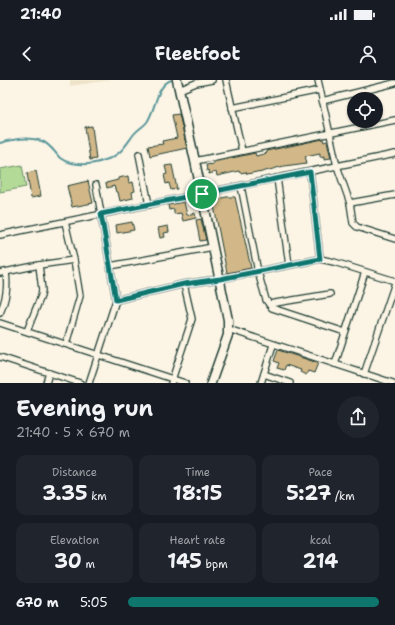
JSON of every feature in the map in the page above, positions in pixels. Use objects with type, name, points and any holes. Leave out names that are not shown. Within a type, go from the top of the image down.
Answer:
[{"type":"street","points":[[211,383],[226,341],[228,320],[178,86],[212,80]]},
{"type":"street","points":[[226,80],[242,151]]},
{"type":"street","points":[[318,80],[337,166],[350,203],[353,223],[354,225],[395,238]]},
{"type":"street","points":[[322,101],[395,83]]},
{"type":"street","points":[[232,108],[320,90]]},
{"type":"street","points":[[195,160],[395,120]]},
{"type":"street","points":[[139,154],[149,204]]},
{"type":"street","points":[[0,235],[395,154]]},
{"type":"street","points":[[310,172],[320,259]]},
{"type":"street","points":[[277,178],[288,265]]},
{"type":"street","points":[[89,383],[116,300],[96,185]]},
{"type":"street","points":[[241,186],[258,272],[266,300],[272,308],[345,332]]},
{"type":"street","points":[[350,203],[395,195]]},
{"type":"street","points":[[65,222],[74,260],[80,296],[66,344]]},
{"type":"street","points":[[110,266],[213,247]]},
{"type":"street","points":[[116,300],[184,284],[220,279],[320,259],[334,262],[395,282],[364,374]]},
{"type":"street","points":[[0,313],[7,294],[8,284],[3,273],[39,265],[74,260]]},
{"type":"street","points":[[27,332],[41,296],[42,290],[39,265]]},
{"type":"street","points":[[335,364],[365,272]]},
{"type":"street","points":[[172,381],[192,319],[184,284]]},
{"type":"street","points":[[269,304],[330,294]]},
{"type":"street","points":[[0,323],[172,381],[184,383]]},
{"type":"street","points":[[228,330],[393,383]]},
{"type":"street","points":[[261,383],[273,345]]},
{"type":"street","points":[[0,357],[80,383]]},
{"type":"street","points":[[46,383],[49,373]]},
{"type":"street","points":[[264,374],[290,383]]},
{"type":"shaded area","points":[[70,80],[111,80],[70,86]]},
{"type":"green space","points":[[22,165],[26,187],[0,192],[0,169]]},
{"type":"building","points":[[179,114],[187,148],[150,156],[148,146],[163,144],[162,141],[177,138],[172,115]]},
{"type":"building","points":[[92,126],[96,159],[90,160],[85,127]]},
{"type":"building","points":[[323,139],[324,142],[327,141],[331,158],[324,159],[324,156],[320,157],[320,153],[305,156],[307,163],[284,166],[258,173],[247,174],[246,172],[240,173],[239,171],[217,176],[216,172],[209,174],[208,170],[207,171],[206,165],[213,164],[213,162],[255,153],[256,156],[267,153],[266,151]]},
{"type":"building","points":[[172,165],[177,189],[171,190],[169,183],[166,184],[164,175],[167,174],[165,166]]},
{"type":"building","points":[[36,171],[41,196],[31,198],[27,173]]},
{"type":"building","points":[[128,176],[129,183],[133,182],[135,191],[132,192],[133,198],[120,201],[118,192],[116,192],[114,186],[107,188],[106,183]]},
{"type":"building","points":[[88,181],[93,203],[72,207],[67,186]]},
{"type":"building","points":[[226,197],[235,197],[251,268],[227,273],[213,201]]},
{"type":"building","points":[[184,202],[187,215],[195,213],[196,218],[183,221],[181,213],[174,214],[174,209],[169,210],[168,205]]},
{"type":"building","points":[[201,219],[206,240],[200,241],[196,220]]},
{"type":"building","points":[[132,222],[134,230],[117,233],[116,225]]},
{"type":"building","points":[[168,226],[169,232],[164,233],[165,237],[160,238],[158,228]]},
{"type":"building","points":[[278,350],[318,363],[314,373],[308,371],[306,375],[300,372],[301,370],[286,365],[284,370],[277,368],[279,363],[274,361]]},
{"type":"waterway","points":[[0,143],[16,139],[37,139],[50,147],[60,158],[70,163],[88,164],[105,160],[119,153],[136,132],[147,122],[159,92],[162,87],[171,80]]},
{"type":"route","points":[[310,172],[320,259],[220,279],[184,284],[116,300],[101,214],[202,194],[310,172]]}]
